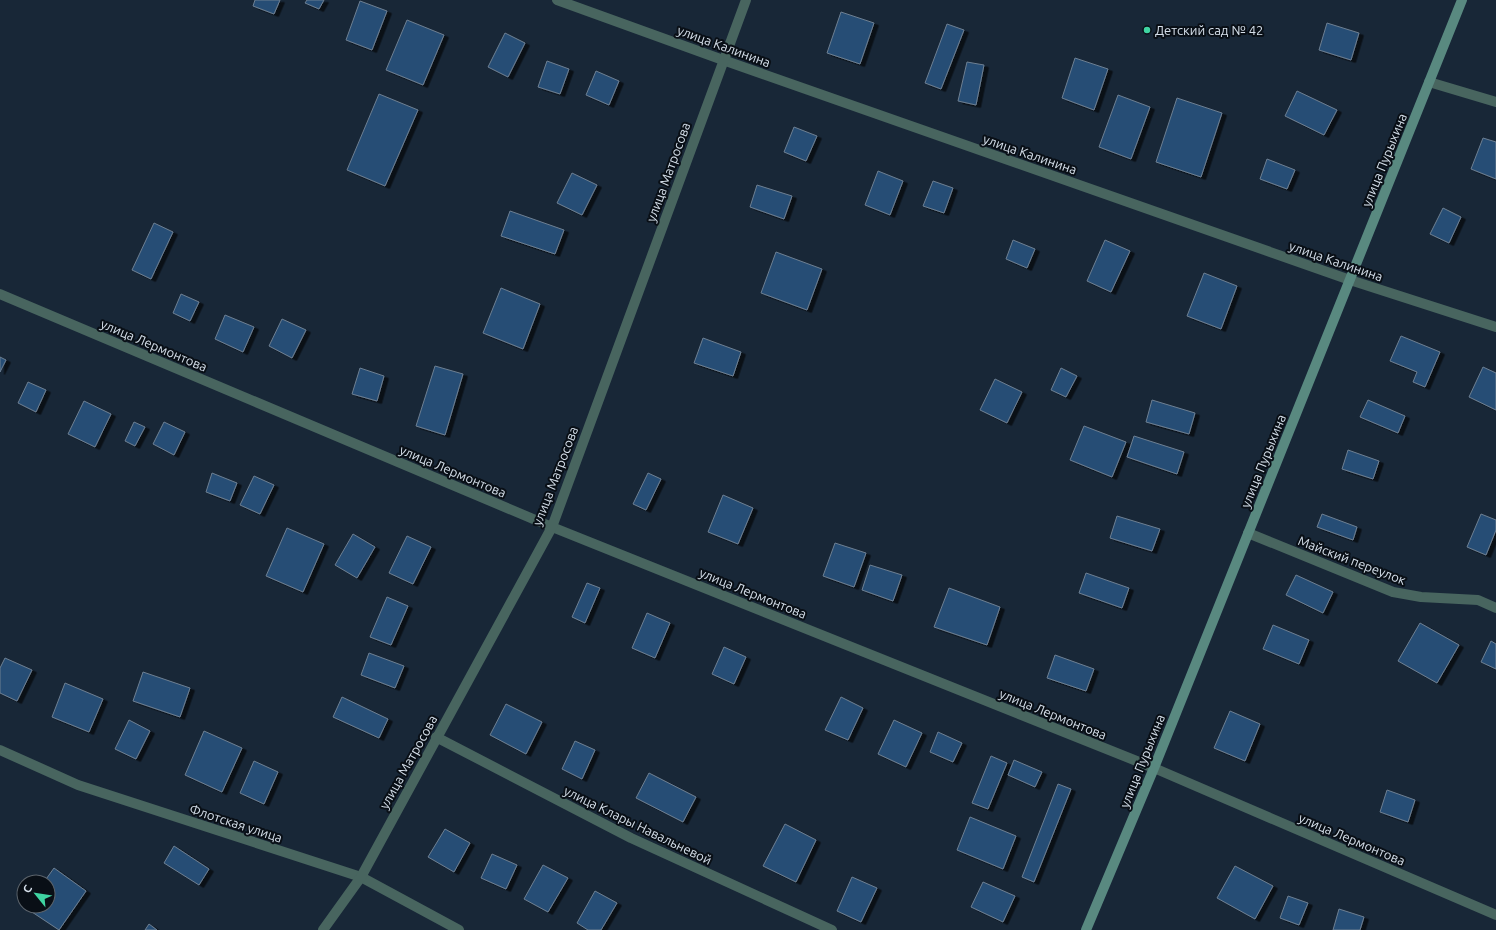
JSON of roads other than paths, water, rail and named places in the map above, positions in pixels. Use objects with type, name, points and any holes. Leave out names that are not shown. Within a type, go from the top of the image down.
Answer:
[{"type":"street","name":"улица Калинина","points":[[557,0],[723,60],[1350,280],[1496,327]]},
{"type":"street","name":"улица Матросова","points":[[322,930],[360,877],[552,526],[746,0]]},
{"type":"street","name":"улица Пурыхина","points":[[1086,930],[1154,768],[1462,0]]},
{"type":"street","points":[[1429,82],[1496,102]]},
{"type":"street","name":"улица Лермонтова","points":[[0,294],[552,526],[1154,768],[1496,914]]},
{"type":"street","name":"Майский переулок","points":[[1248,533],[1393,592],[1421,597],[1478,600],[1496,608]]},
{"type":"street","name":"улица Клары Навальневой","points":[[436,738],[631,838],[832,930]]},
{"type":"street","name":"Флотская улица","points":[[0,750],[78,785],[360,877],[460,930]]},
{"type":"place","name":"Детский сад № 42","points":[[1147,30]]}]
